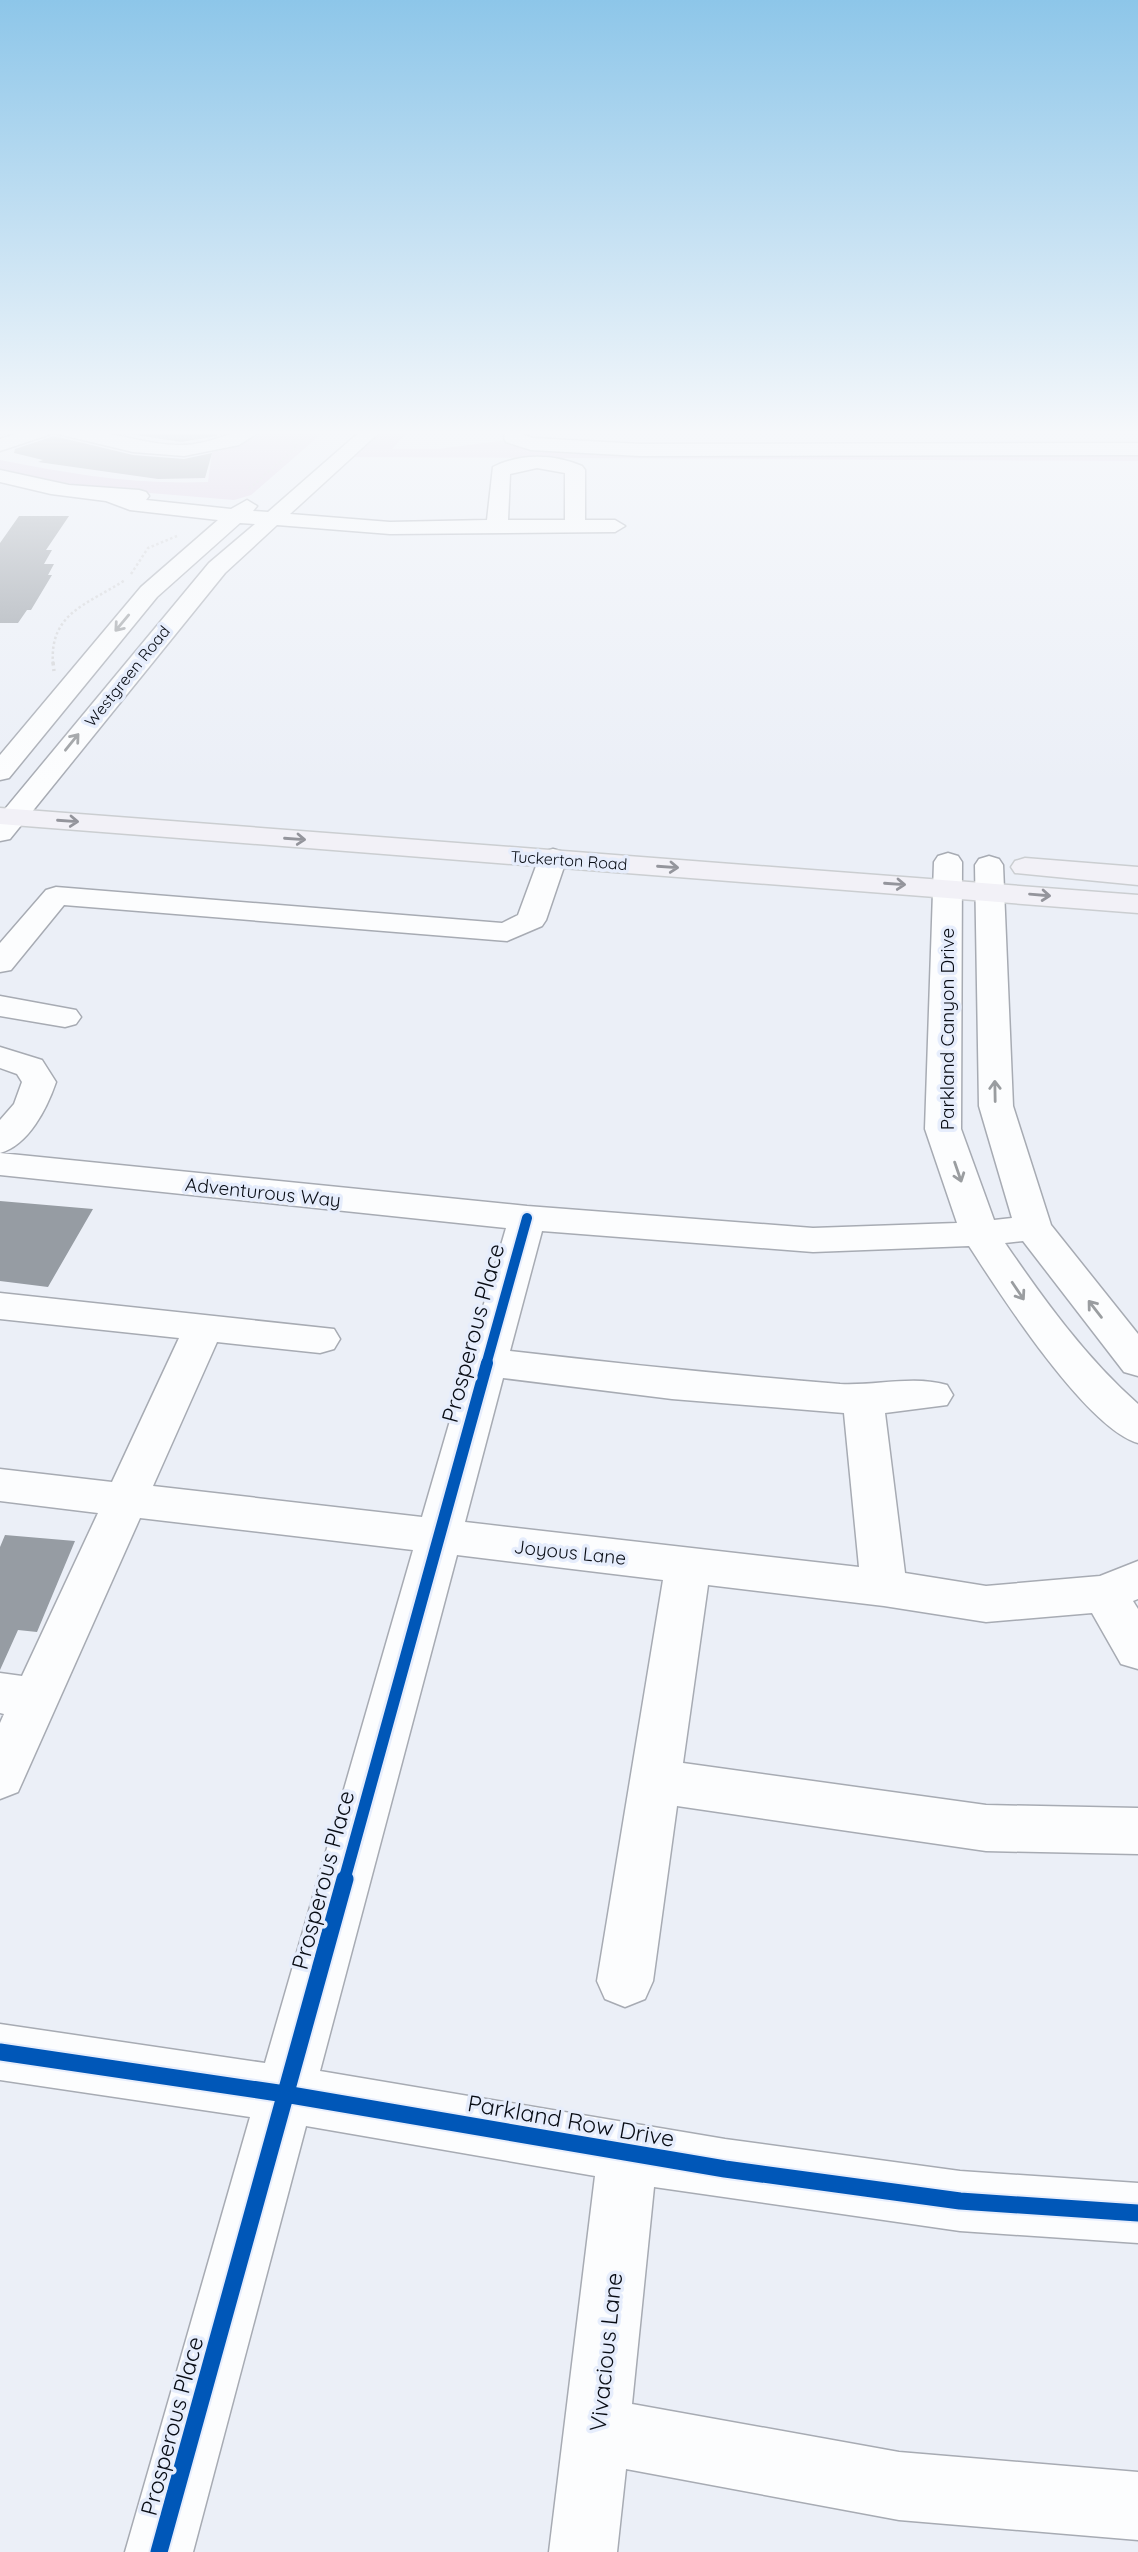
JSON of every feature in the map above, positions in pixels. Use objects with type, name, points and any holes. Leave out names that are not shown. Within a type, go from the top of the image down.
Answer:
[{"type":"main road","name":"Tuckerton Road","points":[[29,794],[636,838]]},
{"type":"main road","name":"Tuckerton Road","points":[[3,815],[553,859],[939,870],[1138,904]]},
{"type":"main road","name":"Tuckerton Road","points":[[990,878],[1138,876]]},
{"type":"street","name":"Westgreen Road","points":[[0,772],[149,592],[197,548]]},
{"type":"street","name":"Westgreen Road","points":[[3,815],[29,794],[199,587],[241,548]]},
{"type":"street","points":[[0,963],[56,896],[507,932],[531,920],[553,859]]},
{"type":"street","name":"Parkland Canyon Drive","points":[[939,870],[943,1129],[980,1234],[1032,1312],[1104,1397],[1138,1428]]},
{"type":"street","points":[[990,878],[996,1106],[1033,1228],[1138,1362]]},
{"type":"street","points":[[0,1006],[65,1017]]},
{"type":"street","points":[[0,1057],[30,1067],[39,1082],[30,1107],[0,1142]]},
{"type":"street","name":"Adventurous Way","points":[[0,1164],[527,1218],[813,1240],[980,1234],[1033,1228]]},
{"type":"street","name":"Prosperous Place","points":[[159,2552],[527,1218]]},
{"type":"street","points":[[0,1306],[320,1339]]},
{"type":"street","points":[[0,1777],[17,1695],[127,1500],[204,1327]]},
{"type":"street","points":[[487,1362],[672,1385],[863,1400],[932,1395]]},
{"type":"street","points":[[863,1400],[884,1588]]},
{"type":"street","name":"Joyous Lane","points":[[0,1485],[884,1588],[986,1604],[1122,1587]]},
{"type":"street","points":[[625,1981],[688,1566]]},
{"type":"street","points":[[1122,1587],[1138,1650]]},
{"type":"street","points":[[657,1781],[986,1828],[1138,1830]]},
{"type":"street","name":"Parkland Row Drive","points":[[0,2052],[285,2094],[725,2169],[960,2201],[1138,2213]]},
{"type":"street","name":"Vivacious Lane","points":[[583,2552],[628,2152]]},
{"type":"street","points":[[597,2431],[899,2486],[1138,2506]]},
{"type":"building","points":[[0,548],[52,550],[44,564],[54,564],[48,575],[52,575],[31,610],[27,610],[18,623],[0,623]]},
{"type":"building","points":[[0,1201],[93,1209],[48,1287],[0,1281]]},
{"type":"building","points":[[5,1535],[75,1541],[37,1632],[18,1630],[0,1670],[0,1547]]},
{"type":"cycle path","points":[[159,2552],[527,1218]]},
{"type":"cycle path","points":[[0,2052],[285,2094],[725,2169],[960,2201],[1138,2213]]}]
